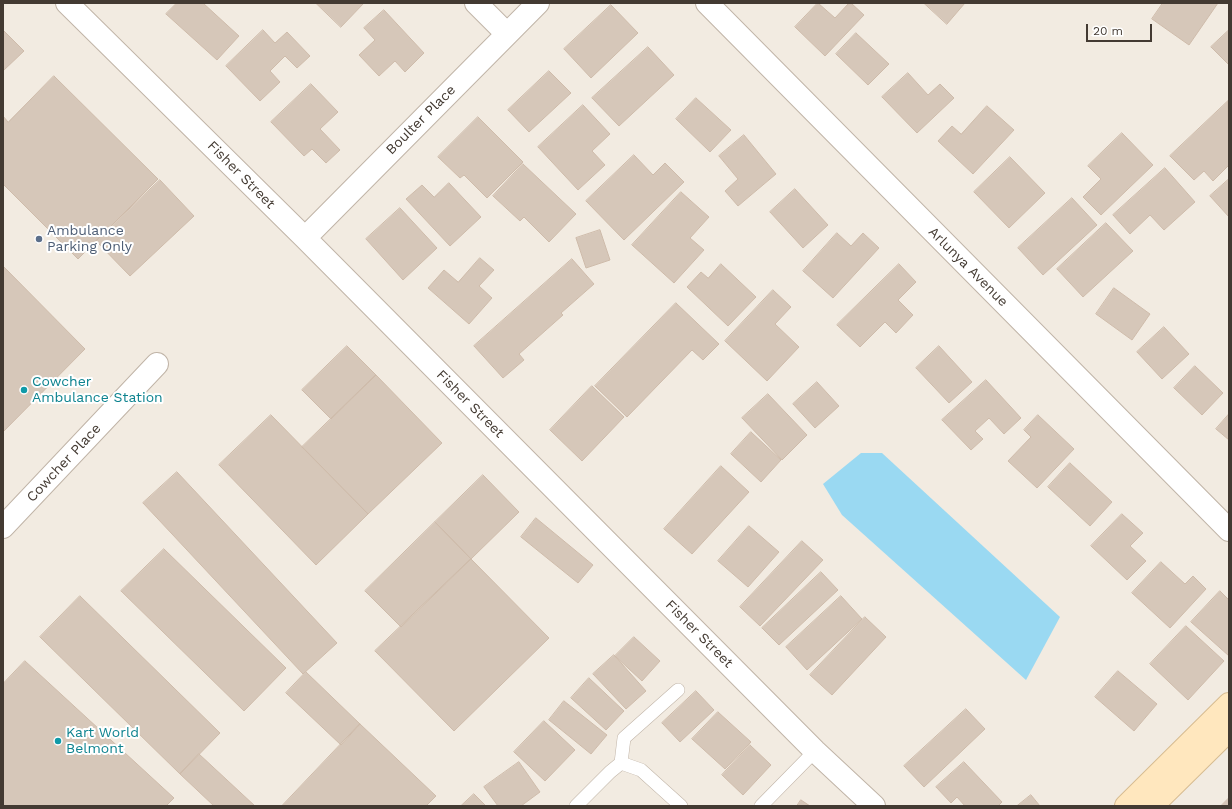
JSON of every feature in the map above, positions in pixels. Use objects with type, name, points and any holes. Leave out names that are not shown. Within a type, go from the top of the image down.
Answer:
[{"type":"main road","points":[[1126,806],[1229,704]]},
{"type":"main road","points":[[1152,806],[1229,730]]},
{"type":"street","name":"Fisher Street","points":[[66,3],[305,238],[815,751],[874,806]]},
{"type":"street","points":[[476,3],[507,34]]},
{"type":"street","name":"Boulter Place","points":[[305,238],[538,3]]},
{"type":"street","name":"Arlunya Avenue","points":[[707,3],[1229,530]]},
{"type":"street","name":"Cowcher Place","points":[[3,527],[157,364]]},
{"type":"lane","points":[[576,806],[621,763],[624,738],[678,690]]},
{"type":"lane","points":[[761,806],[815,751]]},
{"type":"lane","points":[[621,763],[641,770],[681,806]]},
{"type":"water","points":[[861,453],[882,453],[1060,617],[1026,680],[842,515],[823,484]]},
{"type":"building","points":[[177,3],[203,3],[239,36],[217,60],[166,14]]},
{"type":"building","points":[[316,3],[364,3],[341,27]]},
{"type":"building","points":[[818,3],[835,18],[849,3],[851,3],[864,15],[825,56],[795,27]]},
{"type":"building","points":[[924,3],[965,3],[947,24]]},
{"type":"building","points":[[1163,3],[1218,3],[1189,45],[1152,19]]},
{"type":"building","points":[[611,5],[638,33],[591,78],[564,49]]},
{"type":"building","points":[[384,10],[424,53],[405,72],[395,61],[379,76],[359,55],[375,40],[364,28]]},
{"type":"building","points":[[3,30],[24,51],[3,71]]},
{"type":"building","points":[[263,30],[275,43],[287,32],[310,56],[297,68],[285,56],[270,71],[280,82],[260,101],[226,66]]},
{"type":"building","points":[[1229,30],[1229,65],[1211,47]]},
{"type":"building","points":[[856,33],[889,64],[868,85],[836,54]]},
{"type":"building","points":[[648,47],[674,75],[619,126],[592,98]]},
{"type":"building","points":[[549,71],[571,93],[529,132],[508,110]]},
{"type":"building","points":[[908,73],[928,95],[940,84],[954,98],[917,133],[882,97]]},
{"type":"building","points":[[54,76],[158,179],[78,259],[3,184],[3,116],[8,122]]},
{"type":"building","points":[[311,84],[338,112],[320,129],[340,150],[326,163],[312,149],[304,156],[271,122]]},
{"type":"building","points":[[696,98],[731,130],[710,152],[676,119]]},
{"type":"building","points":[[1228,101],[1229,165],[1213,181],[1204,171],[1194,180],[1170,156]]},
{"type":"building","points":[[583,105],[610,134],[592,151],[605,165],[578,190],[538,147]]},
{"type":"building","points":[[987,106],[1014,130],[973,174],[938,141],[952,126],[961,134]]},
{"type":"building","points":[[478,117],[523,162],[487,198],[464,175],[460,178],[438,157]]},
{"type":"building","points":[[1122,133],[1153,165],[1101,215],[1083,197],[1101,179],[1088,166]]},
{"type":"building","points":[[744,135],[776,174],[738,206],[725,191],[738,179],[719,156]]},
{"type":"building","points":[[634,155],[653,175],[665,163],[684,182],[624,240],[586,201]]},
{"type":"building","points":[[1010,157],[1045,193],[1009,228],[974,192]]},
{"type":"building","points":[[523,164],[576,214],[549,242],[524,217],[520,221],[493,196]]},
{"type":"building","points":[[1165,168],[1195,202],[1164,230],[1150,215],[1130,234],[1113,215]]},
{"type":"building","points":[[1229,179],[1229,217],[1210,196]]},
{"type":"building","points":[[160,180],[194,216],[130,276],[96,241]]},
{"type":"building","points":[[449,183],[481,217],[450,246],[406,199],[422,185],[434,197]]},
{"type":"building","points":[[795,189],[828,225],[803,248],[770,212]]},
{"type":"building","points":[[681,192],[709,217],[690,238],[704,250],[674,283],[632,245]]},
{"type":"building","points":[[1072,198],[1097,225],[1043,275],[1018,248]]},
{"type":"building","points":[[400,208],[437,248],[403,280],[366,239]]},
{"type":"building","points":[[1106,223],[1133,251],[1083,297],[1057,269]]},
{"type":"building","points":[[600,230],[610,260],[586,268],[576,238]]},
{"type":"building","points":[[837,233],[851,246],[863,233],[879,248],[833,298],[803,271]]},
{"type":"building","points":[[480,258],[494,270],[479,286],[492,298],[469,324],[428,288],[444,270],[458,282]]},
{"type":"building","points":[[572,259],[594,284],[561,313],[563,315],[519,354],[524,360],[503,378],[474,346]]},
{"type":"building","points":[[721,264],[756,297],[728,326],[687,287],[701,272],[708,278]]},
{"type":"building","points":[[899,264],[916,282],[898,300],[913,315],[896,333],[885,322],[860,347],[837,325]]},
{"type":"building","name":"Cowcher Ambulance Station","points":[[3,266],[85,349],[3,432]]},
{"type":"building","points":[[1114,288],[1150,314],[1132,340],[1096,314]]},
{"type":"building","points":[[773,290],[791,307],[775,324],[799,347],[767,381],[725,341]]},
{"type":"building","points":[[676,303],[719,344],[703,360],[692,350],[627,417],[595,386]]},
{"type":"building","points":[[1164,327],[1189,354],[1162,379],[1137,352]]},
{"type":"building","points":[[347,346],[376,375],[331,419],[302,390]]},
{"type":"building","points":[[939,346],[972,382],[949,403],[916,368]]},
{"type":"building","points":[[1195,366],[1223,393],[1202,415],[1174,388]]},
{"type":"building","points":[[376,375],[442,443],[368,514],[302,447]]},
{"type":"building","points":[[986,380],[1021,418],[1004,434],[989,418],[975,431],[983,439],[971,450],[942,420]]},
{"type":"building","points":[[817,382],[839,406],[815,428],[793,404]]},
{"type":"building","points":[[592,386],[624,417],[582,461],[550,430]]},
{"type":"building","points":[[768,394],[807,435],[782,460],[742,418]]},
{"type":"building","points":[[1229,414],[1229,440],[1216,429]]},
{"type":"building","points":[[271,415],[368,514],[316,565],[219,465]]},
{"type":"building","points":[[1038,415],[1074,449],[1037,488],[1008,461],[1031,437],[1024,430]]},
{"type":"building","points":[[751,432],[781,460],[761,482],[731,454]]},
{"type":"building","points":[[1070,463],[1112,502],[1090,526],[1048,487]]},
{"type":"building","points":[[721,466],[749,492],[692,554],[664,529]]},
{"type":"building","points":[[177,472],[337,643],[303,674],[143,503]]},
{"type":"building","points":[[483,475],[519,512],[471,559],[435,522]]},
{"type":"building","points":[[1122,514],[1143,533],[1130,546],[1146,561],[1127,580],[1091,546]]},
{"type":"building","points":[[536,518],[593,565],[578,583],[521,537]]},
{"type":"building","points":[[435,522],[471,559],[401,627],[365,591]]},
{"type":"building","points":[[749,526],[779,552],[748,587],[718,561]]},
{"type":"building","points":[[802,541],[823,560],[760,626],[740,607]]},
{"type":"building","points":[[164,549],[286,668],[244,711],[121,591]]},
{"type":"building","points":[[471,559],[549,638],[454,731],[375,651]]},
{"type":"building","points":[[1161,562],[1185,584],[1193,576],[1206,589],[1170,628],[1132,593]]},
{"type":"building","points":[[821,572],[838,590],[779,645],[762,628]]},
{"type":"building","points":[[1220,591],[1229,600],[1229,656],[1191,622]]},
{"type":"building","points":[[80,596],[220,733],[180,774],[40,637]]},
{"type":"building","points":[[841,596],[862,619],[807,670],[786,647]]},
{"type":"building","points":[[865,617],[886,637],[832,695],[810,675]]},
{"type":"building","points":[[1186,626],[1224,661],[1188,700],[1150,664]]},
{"type":"building","points":[[634,637],[660,661],[642,681],[615,656]]},
{"type":"building","points":[[614,655],[646,691],[626,709],[593,674]]},
{"type":"building","name":"Kart World Belmont","points":[[25,661],[174,798],[166,806],[3,806],[3,684]]},
{"type":"building","points":[[1118,671],[1157,704],[1134,731],[1095,697]]},
{"type":"building","points":[[306,672],[360,724],[341,745],[286,693]]},
{"type":"building","points":[[589,678],[624,711],[606,730],[571,698]]},
{"type":"building","points":[[696,691],[714,710],[680,742],[662,723]]},
{"type":"building","points":[[564,701],[607,735],[591,754],[549,720]]},
{"type":"building","points":[[966,709],[985,729],[924,787],[904,766]]},
{"type":"building","points":[[718,712],[751,742],[725,769],[692,739]]},
{"type":"building","points":[[544,721],[575,750],[545,781],[514,752]]},
{"type":"building","points":[[360,724],[436,796],[426,806],[282,806]]},
{"type":"building","points":[[750,745],[771,765],[743,795],[722,775]]},
{"type":"building","points":[[199,754],[255,806],[214,806],[180,774]]},
{"type":"building","points":[[519,762],[540,792],[521,806],[498,806],[484,787]]},
{"type":"building","points":[[964,762],[1002,802],[998,806],[965,806],[957,797],[951,803],[936,787]]},
{"type":"building","points":[[474,794],[486,806],[461,806]]},
{"type":"building","points":[[1031,795],[1040,806],[1017,806]]},
{"type":"building","points":[[1229,798],[1229,806],[1221,806]]},
{"type":"building","points":[[801,800],[810,806],[797,806]]},
{"type":"place","name":"Ambulance Parking Only","points":[[39,239]]},
{"type":"place","name":"Cowcher Ambulance Station","points":[[24,390]]},
{"type":"place","name":"Kart World Belmont","points":[[58,741]]}]
